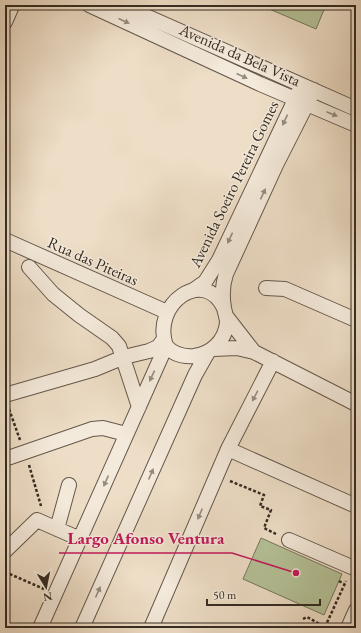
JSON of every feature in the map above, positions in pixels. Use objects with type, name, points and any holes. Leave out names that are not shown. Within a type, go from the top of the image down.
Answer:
[{"type":"street","name":"Avenida da Bela Vista","points":[[89,5],[356,125]]},
{"type":"street","name":"Avenida da Bela Vista","points":[[121,5],[356,108]]},
{"type":"street","points":[[5,22],[12,6]]},
{"type":"street","name":"Avenida Soeiro Pereira Gomes","points":[[82,628],[195,375],[210,351],[220,341],[224,333],[227,324],[222,292],[226,274],[261,197],[301,101],[301,85]]},
{"type":"street","points":[[301,101],[314,90]]},
{"type":"street","name":"Avenida Soeiro Pereira Gomes","points":[[166,312],[173,302],[205,282],[219,260],[301,101]]},
{"type":"street","name":"Rua das Piteiras","points":[[5,240],[166,312]]},
{"type":"street","points":[[29,267],[53,294],[79,315],[112,338],[119,346],[124,357],[139,407]]},
{"type":"street","points":[[266,288],[285,289],[356,320]]},
{"type":"street","name":"Avenida Soeiro Pereira Gomes","points":[[190,292],[206,290],[220,300],[225,312]]},
{"type":"street","points":[[40,628],[139,407],[165,343],[163,328],[166,312]]},
{"type":"street","points":[[225,312],[254,352]]},
{"type":"street","points":[[5,395],[95,369],[124,357],[149,352],[165,343]]},
{"type":"street","points":[[165,343],[176,354],[188,357],[210,351],[237,348],[254,352],[356,404]]},
{"type":"street","points":[[151,628],[228,449],[273,361]]},
{"type":"street","points":[[95,369],[108,369],[119,372],[131,380]]},
{"type":"street","points":[[5,459],[92,429],[103,428],[126,434]]},
{"type":"street","points":[[228,449],[356,506]]},
{"type":"street","points":[[57,529],[69,485]]},
{"type":"street","points":[[5,551],[37,520],[80,539]]},
{"type":"street","points":[[289,540],[356,569]]},
{"type":"street","points":[[348,628],[356,610]]},
{"type":"path","points":[[216,476],[264,495],[260,506],[271,510],[264,528],[289,540]]},
{"type":"path","points":[[5,572],[55,594]]},
{"type":"path","points":[[303,619],[307,618],[325,627],[346,580]]},
{"type":"path","points":[[339,582],[344,584]]},
{"type":"path","points":[[334,608],[340,611]]},
{"type":"green space","points":[[260,5],[326,5],[316,29]]},
{"type":"green space","points":[[261,538],[342,574],[324,615],[243,579]]},
{"type":"place","name":"Largo Afonso Ventura","points":[[296,573]]}]
